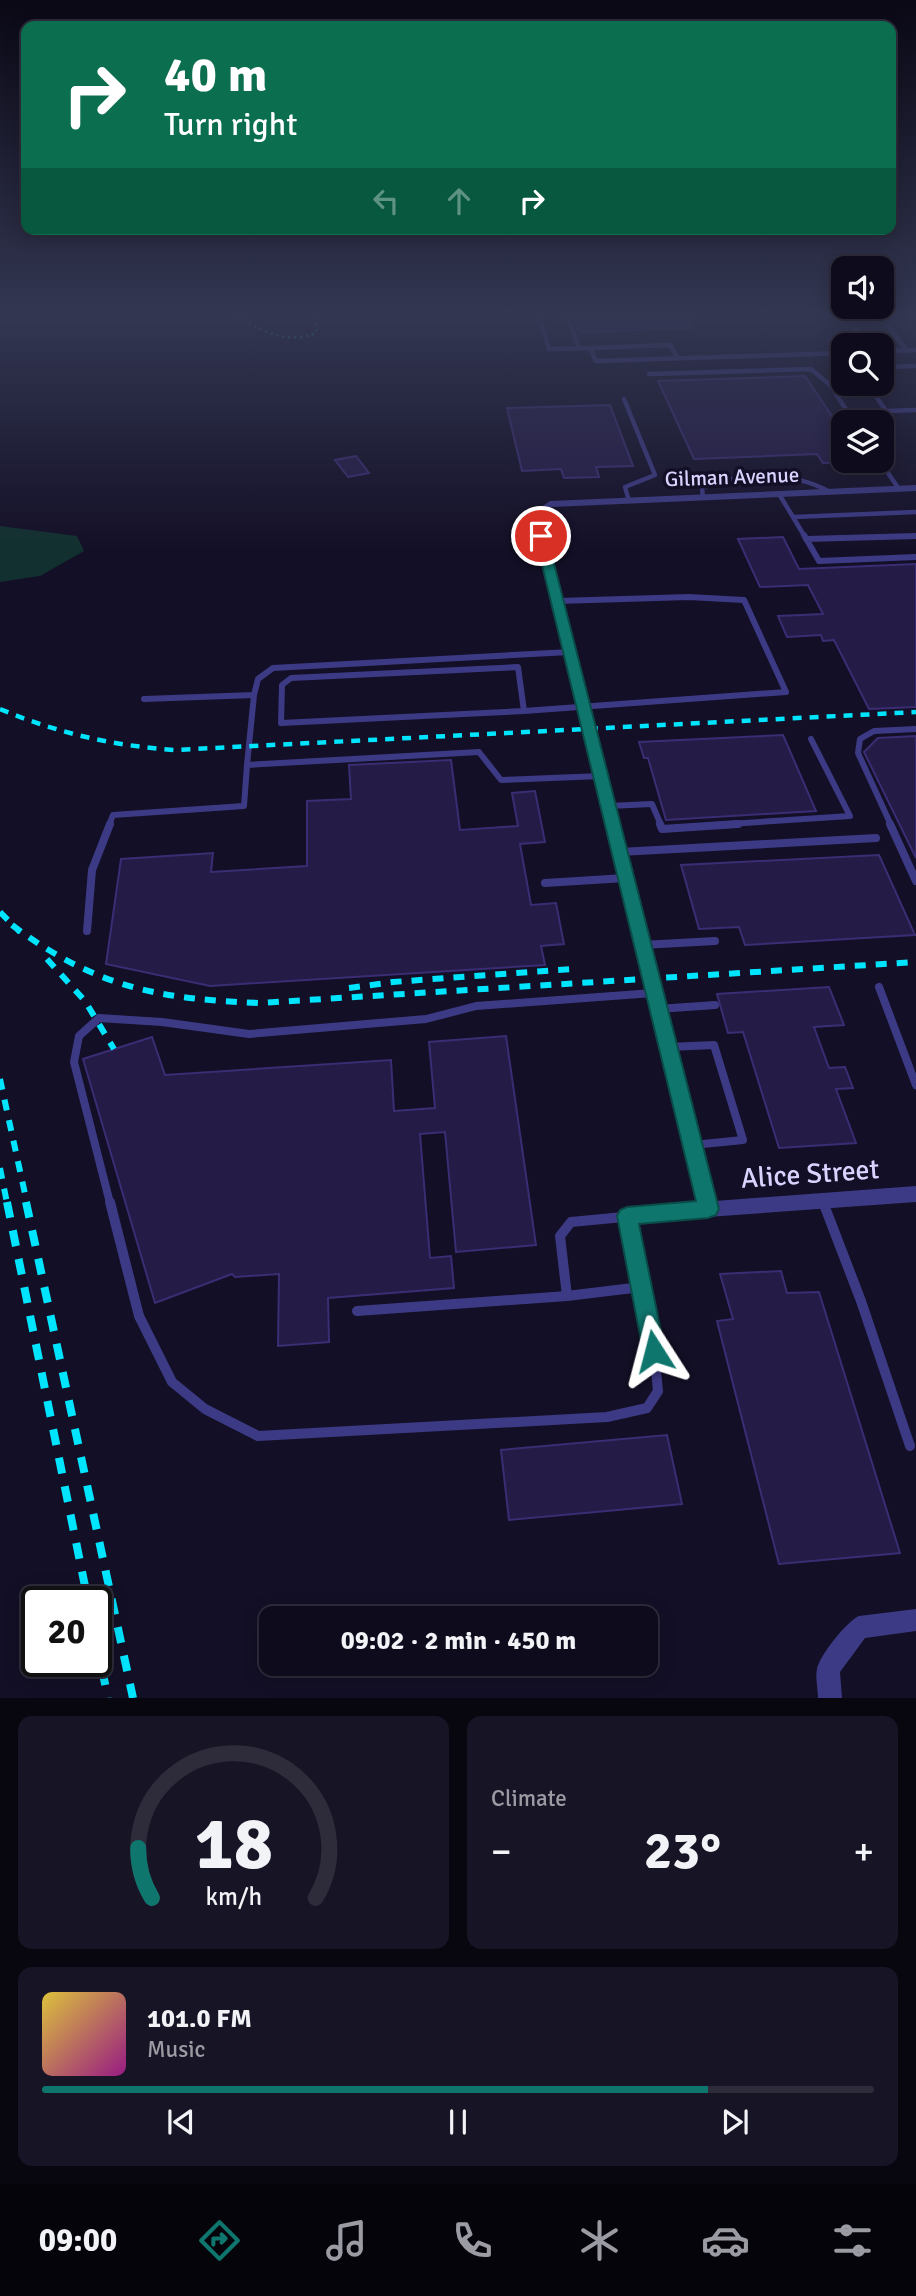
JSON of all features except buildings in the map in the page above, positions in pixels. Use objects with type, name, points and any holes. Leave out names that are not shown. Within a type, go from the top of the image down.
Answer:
[{"type":"street","name":"Gilman Avenue","points":[[558,601],[536,514],[551,504],[915,489]]},
{"type":"street","points":[[558,601],[708,1209]]},
{"type":"street","name":"Alice Street","points":[[708,1209],[916,1194]]},
{"type":"street","points":[[830,1698],[828,1669],[859,1627],[916,1620]]},
{"type":"lane","points":[[836,395],[846,410]]},
{"type":"lane","points":[[876,396],[886,411],[916,410]]},
{"type":"lane","points":[[624,399],[655,475],[625,486],[629,501]]},
{"type":"lane","points":[[888,473],[899,489]]},
{"type":"lane","points":[[703,497],[702,488],[710,483],[766,479],[797,478],[830,492]]},
{"type":"lane","points":[[779,494],[820,561],[916,557]]},
{"type":"lane","points":[[793,517],[916,512]]},
{"type":"lane","points":[[806,539],[916,536]]},
{"type":"lane","points":[[524,711],[518,667],[291,678],[282,685],[281,723],[524,711],[786,692],[744,600],[689,597],[558,601]]},
{"type":"lane","points":[[87,930],[92,870],[113,815],[244,806],[254,695],[258,679],[273,668],[570,652]]},
{"type":"lane","points":[[144,699],[254,695]]},
{"type":"lane","points":[[916,729],[874,731],[860,739],[858,753],[916,881]]},
{"type":"lane","points":[[608,806],[652,804],[662,829],[850,816],[811,739]]},
{"type":"lane","points":[[247,765],[479,752],[501,780],[601,776]]},
{"type":"lane","points":[[619,852],[876,838]]},
{"type":"lane","points":[[545,883],[625,878]]},
{"type":"lane","points":[[642,945],[715,941]]},
{"type":"lane","points":[[879,987],[916,1085]]},
{"type":"lane","points":[[627,1216],[652,1331],[658,1391],[647,1408],[607,1417],[258,1436],[205,1409],[172,1382],[139,1316],[74,1062],[79,1036],[99,1018],[162,1022],[249,1034],[426,1019],[476,1006],[653,993]]},
{"type":"lane","points":[[657,1009],[715,1005]]},
{"type":"lane","points":[[667,1047],[714,1045],[743,1140],[692,1145]]},
{"type":"lane","points":[[823,1200],[861,1301],[910,1446]]},
{"type":"lane","points":[[567,1296],[560,1236],[571,1222],[708,1209]]},
{"type":"lane","points":[[357,1311],[567,1296],[641,1287]]},
{"type":"green space","points":[[0,526],[77,536],[84,551],[40,576],[0,582]]},
{"type":"railway","points":[[0,709],[86,737],[175,750],[916,712]]},
{"type":"railway","points":[[0,912],[15,927]]},
{"type":"railway","points":[[12,925],[15,927]]},
{"type":"railway","points":[[15,927],[71,963],[128,986],[189,998],[259,1003],[916,962]]},
{"type":"railway","points":[[15,927],[20,932]]},
{"type":"railway","points":[[47,959],[85,1001],[114,1049]]},
{"type":"railway","points":[[349,988],[393,982],[571,969]]},
{"type":"railway","points":[[0,1079],[27,1203]]},
{"type":"railway","points":[[0,1168],[7,1203]]},
{"type":"railway","points":[[7,1202],[85,1586]]},
{"type":"railway","points":[[26,1202],[133,1698]]},
{"type":"railway","points":[[104,1677],[108,1698]]},
{"type":"route","points":[[541,536],[708,1209],[627,1216],[654,1351]]}]
